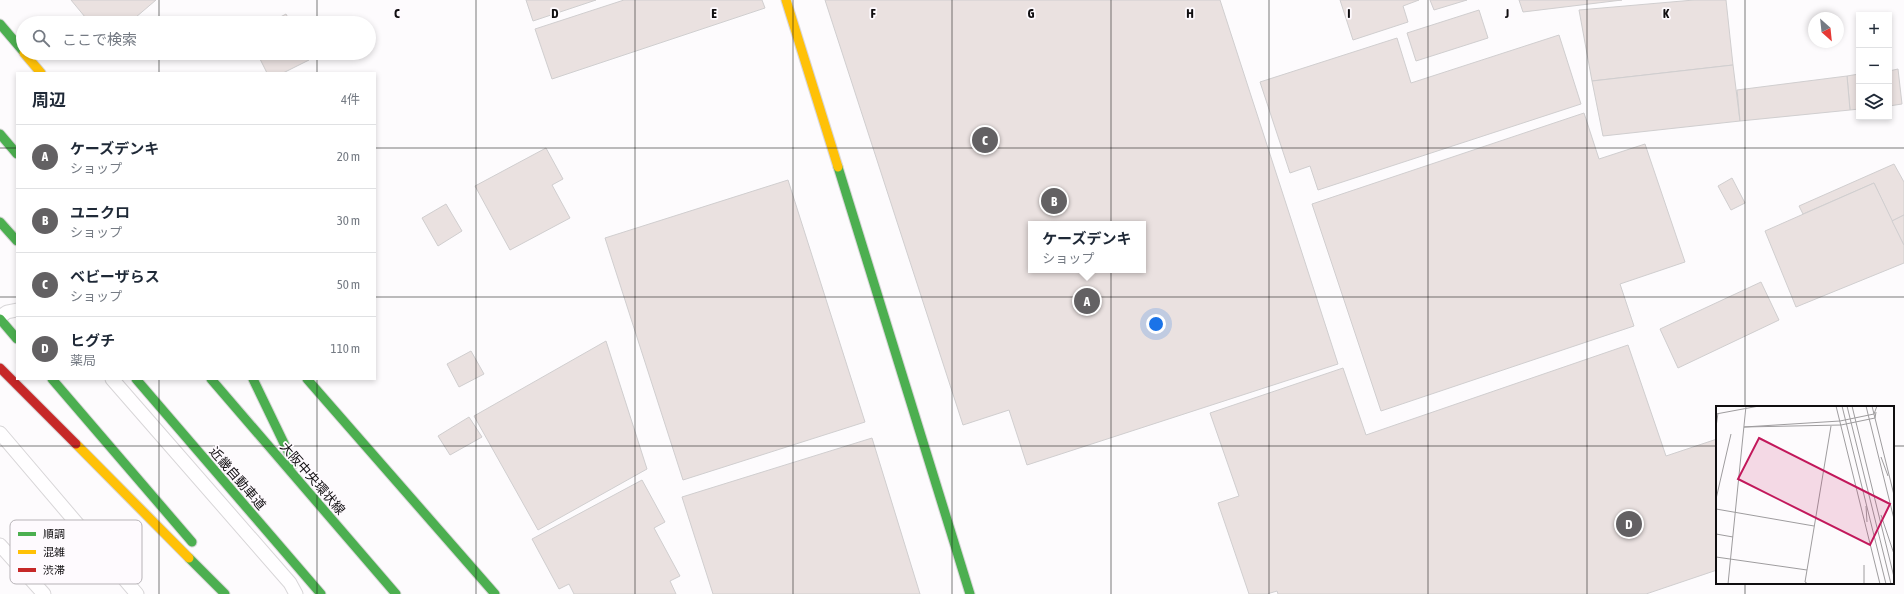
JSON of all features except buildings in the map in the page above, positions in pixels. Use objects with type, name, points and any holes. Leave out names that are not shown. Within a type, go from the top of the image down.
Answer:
[{"type":"main road","points":[[786,0],[970,594]]},
{"type":"main road","points":[[0,24],[16,43]]},
{"type":"main road","points":[[30,60],[40,72]]},
{"type":"main road","points":[[0,134],[16,153]]},
{"type":"main road","points":[[0,222],[16,240]]},
{"type":"main road","points":[[0,318],[16,337]]},
{"type":"main road","points":[[0,368],[228,588]]},
{"type":"main road","points":[[53,380],[196,546]]},
{"type":"main road","name":"近畿自動車道","points":[[137,380],[321,594]]},
{"type":"main road","name":"大阪中央環状線","points":[[212,380],[396,594]]},
{"type":"main road","points":[[253,380],[307,491]]},
{"type":"main road","points":[[308,380],[495,594]]},
{"type":"lane","points":[[0,318],[7,312],[16,310]]},
{"type":"lane","points":[[113,380],[290,583],[296,594]]},
{"type":"lane","points":[[0,433],[74,520]]},
{"type":"lane","points":[[0,545],[10,556]]},
{"type":"lane","points":[[35,584],[44,594]]},
{"type":"lane","points":[[128,584],[137,594]]},
{"type":"traffic: fast","points":[[0,24],[16,43]]},
{"type":"traffic: fast","points":[[0,134],[16,153]]},
{"type":"traffic: fast","points":[[838,167],[970,594]]},
{"type":"traffic: fast","points":[[0,222],[16,240]]},
{"type":"traffic: fast","points":[[0,319],[16,338]]},
{"type":"traffic: fast","points":[[53,380],[192,542]]},
{"type":"traffic: fast","points":[[137,380],[321,594]]},
{"type":"traffic: fast","points":[[212,380],[396,594]]},
{"type":"traffic: fast","points":[[253,380],[294,464]]},
{"type":"traffic: fast","points":[[308,380],[495,594]]},
{"type":"traffic: fast","points":[[189,558],[225,594]]},
{"type":"traffic: slow","points":[[786,0],[838,167]]},
{"type":"traffic: slow","points":[[30,60],[40,72]]},
{"type":"traffic: slow","points":[[76,444],[189,558]]},
{"type":"traffic: jam","points":[[0,368],[76,444]]},
{"type":"place","name":"ベビーザらス","points":[[985,140]]},
{"type":"place","name":"ユニクロ","points":[[1054,201]]},
{"type":"place","name":"ケーズデンキ","points":[[1087,301]]},
{"type":"place","name":"ヒグチ","points":[[1629,524]]}]
